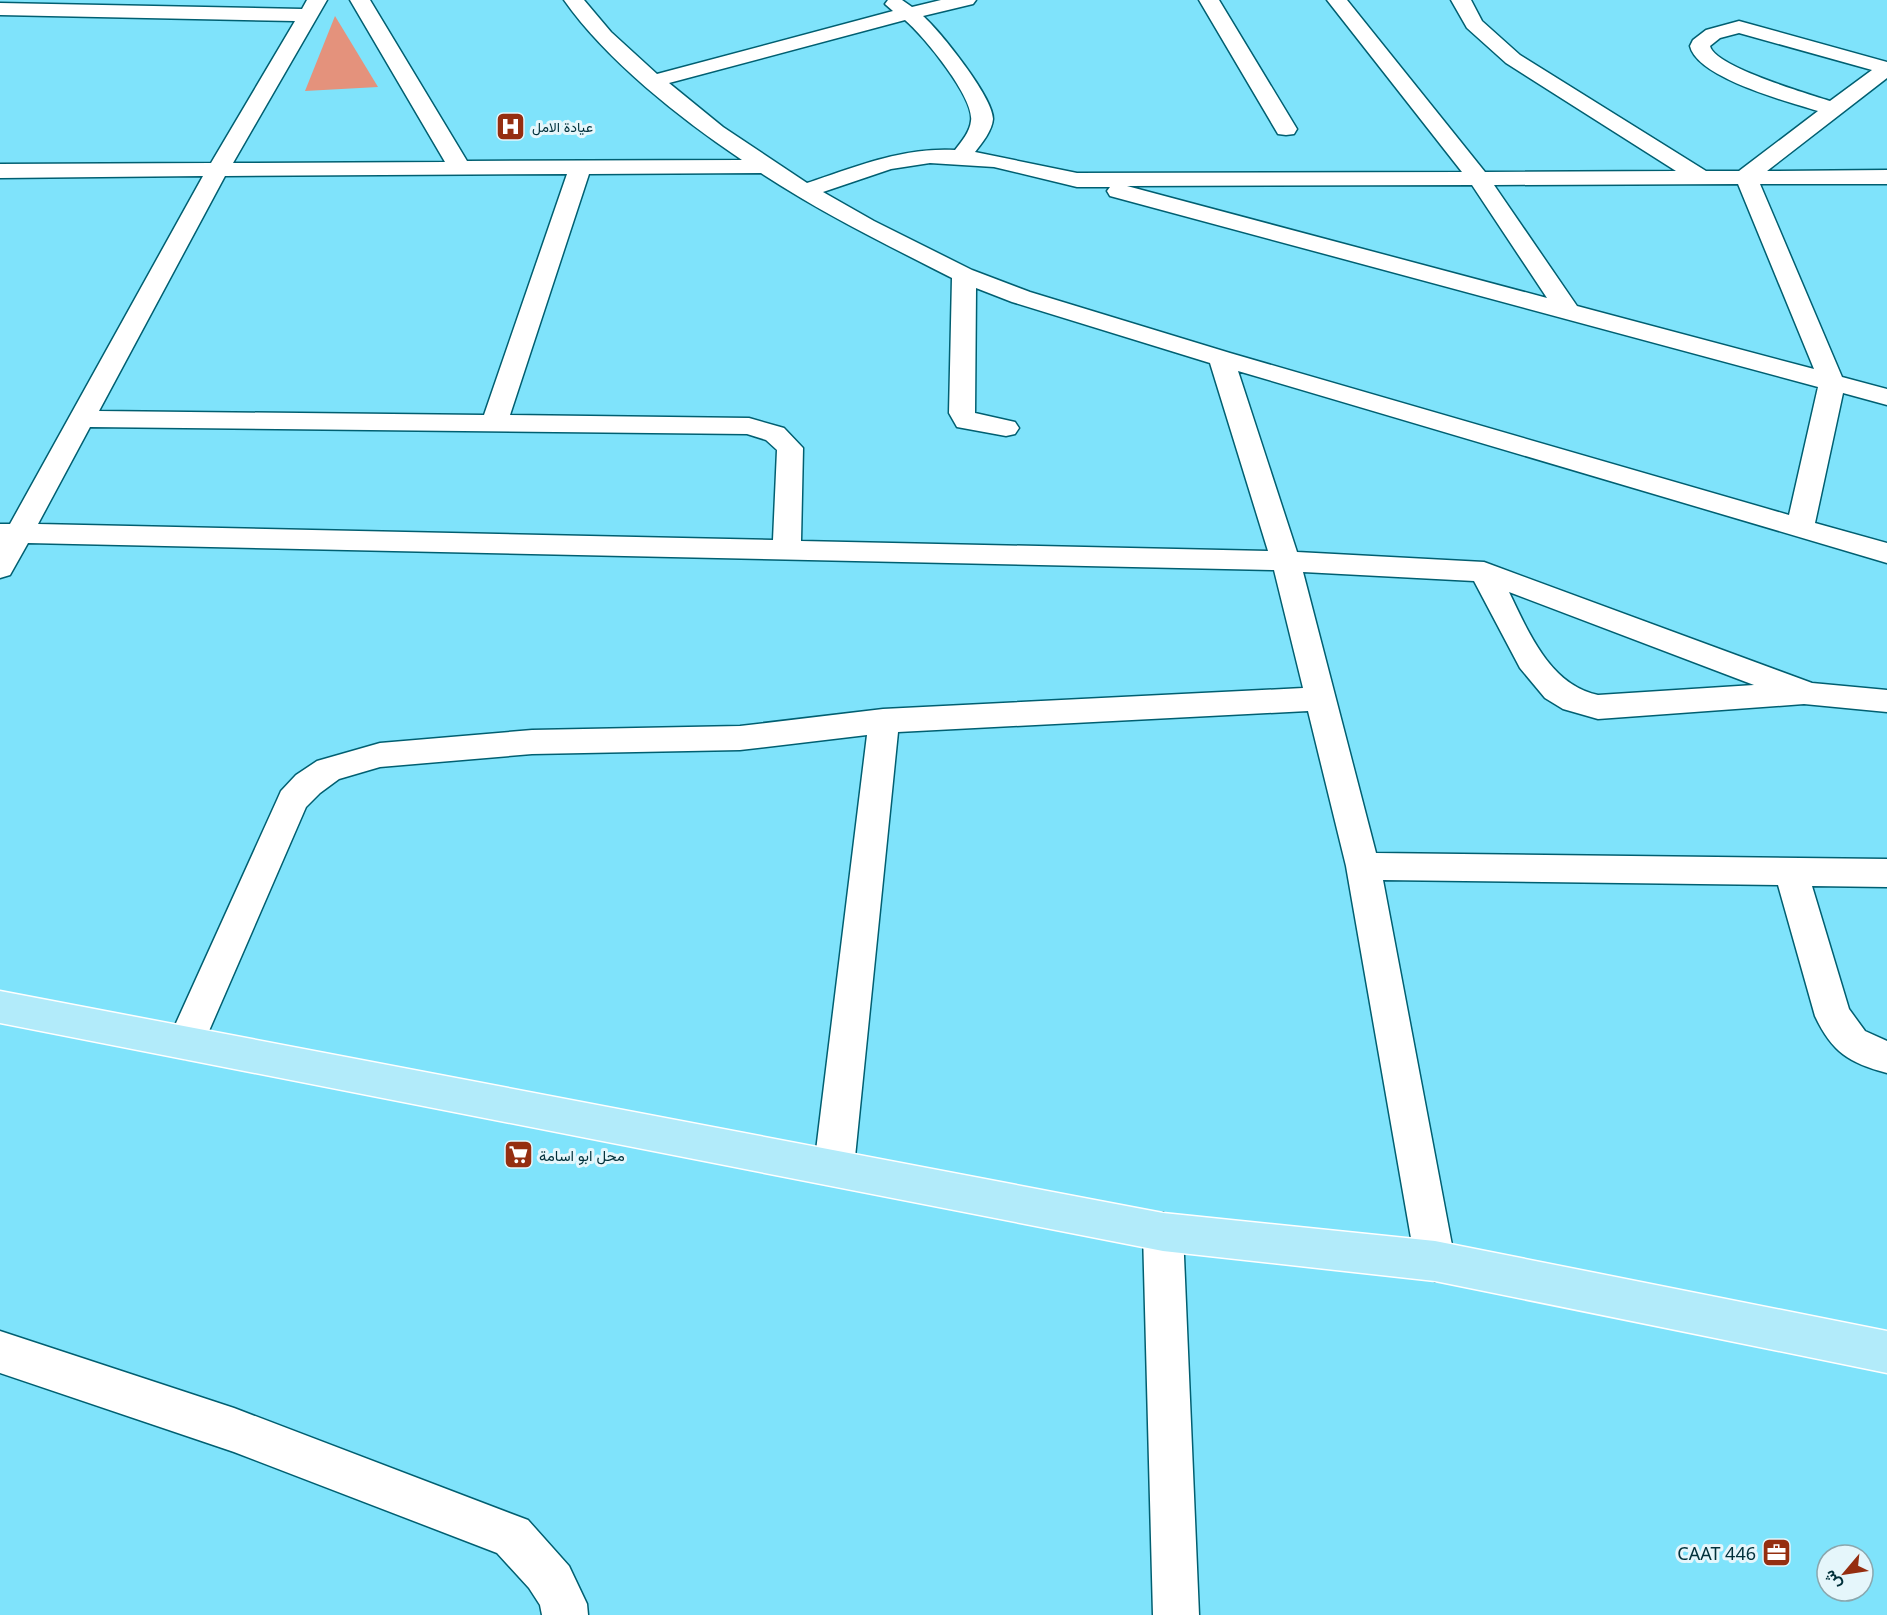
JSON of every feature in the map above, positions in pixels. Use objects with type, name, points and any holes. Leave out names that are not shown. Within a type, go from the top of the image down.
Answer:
[{"type":"main road","points":[[0,1007],[1163,1232],[1435,1261],[1887,1352]]},
{"type":"street","points":[[360,0],[459,167]]},
{"type":"street","points":[[574,0],[604,36],[653,81],[715,132],[804,191],[866,226],[964,275],[1021,297],[1221,358],[1887,553]]},
{"type":"street","points":[[888,0],[909,13],[939,44],[962,77],[981,111],[981,123],[961,157]]},
{"type":"street","points":[[653,81],[966,0]]},
{"type":"street","points":[[1209,0],[1286,129]]},
{"type":"street","points":[[1337,0],[1478,178],[1567,310]]},
{"type":"street","points":[[1461,0],[1474,24],[1513,59],[1700,177]]},
{"type":"street","points":[[0,28],[6,9],[313,7]]},
{"type":"street","points":[[0,568],[9,533],[82,418],[217,171],[313,7]]},
{"type":"street","points":[[1833,109],[1722,67],[1705,56],[1700,50],[1700,44],[1713,34],[1739,27],[1887,68]]},
{"type":"street","points":[[1746,176],[1887,68]]},
{"type":"street","points":[[804,191],[907,159],[933,156],[961,157],[1019,166],[1887,396]]},
{"type":"street","points":[[0,171],[767,166]]},
{"type":"street","points":[[494,424],[580,167]]},
{"type":"street","points":[[1746,176],[1832,383],[1800,529]]},
{"type":"street","points":[[1077,180],[1887,177]]},
{"type":"street","points":[[964,275],[962,413],[966,421],[1006,428]]},
{"type":"street","points":[[1221,358],[1286,561],[1362,866],[1435,1261]]},
{"type":"street","points":[[82,418],[749,426],[774,434],[790,448],[787,549]]},
{"type":"street","points":[[9,533],[1286,561],[1484,572],[1809,694]]},
{"type":"street","points":[[1484,572],[1531,662],[1552,686],[1572,700],[1598,707],[1809,694],[1887,701]]},
{"type":"street","points":[[186,1043],[293,800],[308,784],[328,770],[380,755],[532,742],[740,738],[883,721],[1320,699]]},
{"type":"street","points":[[834,1167],[882,752],[883,721]]},
{"type":"street","points":[[1362,866],[1887,873]]},
{"type":"street","points":[[1791,872],[1833,1016],[1852,1042],[1876,1054],[1887,1056]]},
{"type":"street","points":[[1163,1232],[1176,1615]]},
{"type":"street","points":[[0,1352],[234,1430],[512,1536],[545,1570],[564,1608],[565,1615]]},
{"type":"shaded area","points":[[335,16],[378,87],[305,91]]},
{"type":"place","name":"عيادة الامل","points":[[511,126]]},
{"type":"place","name":"محل ابو اسامة","points":[[518,1155]]},
{"type":"place","name":"CAAT 446","points":[[1777,1553]]}]
